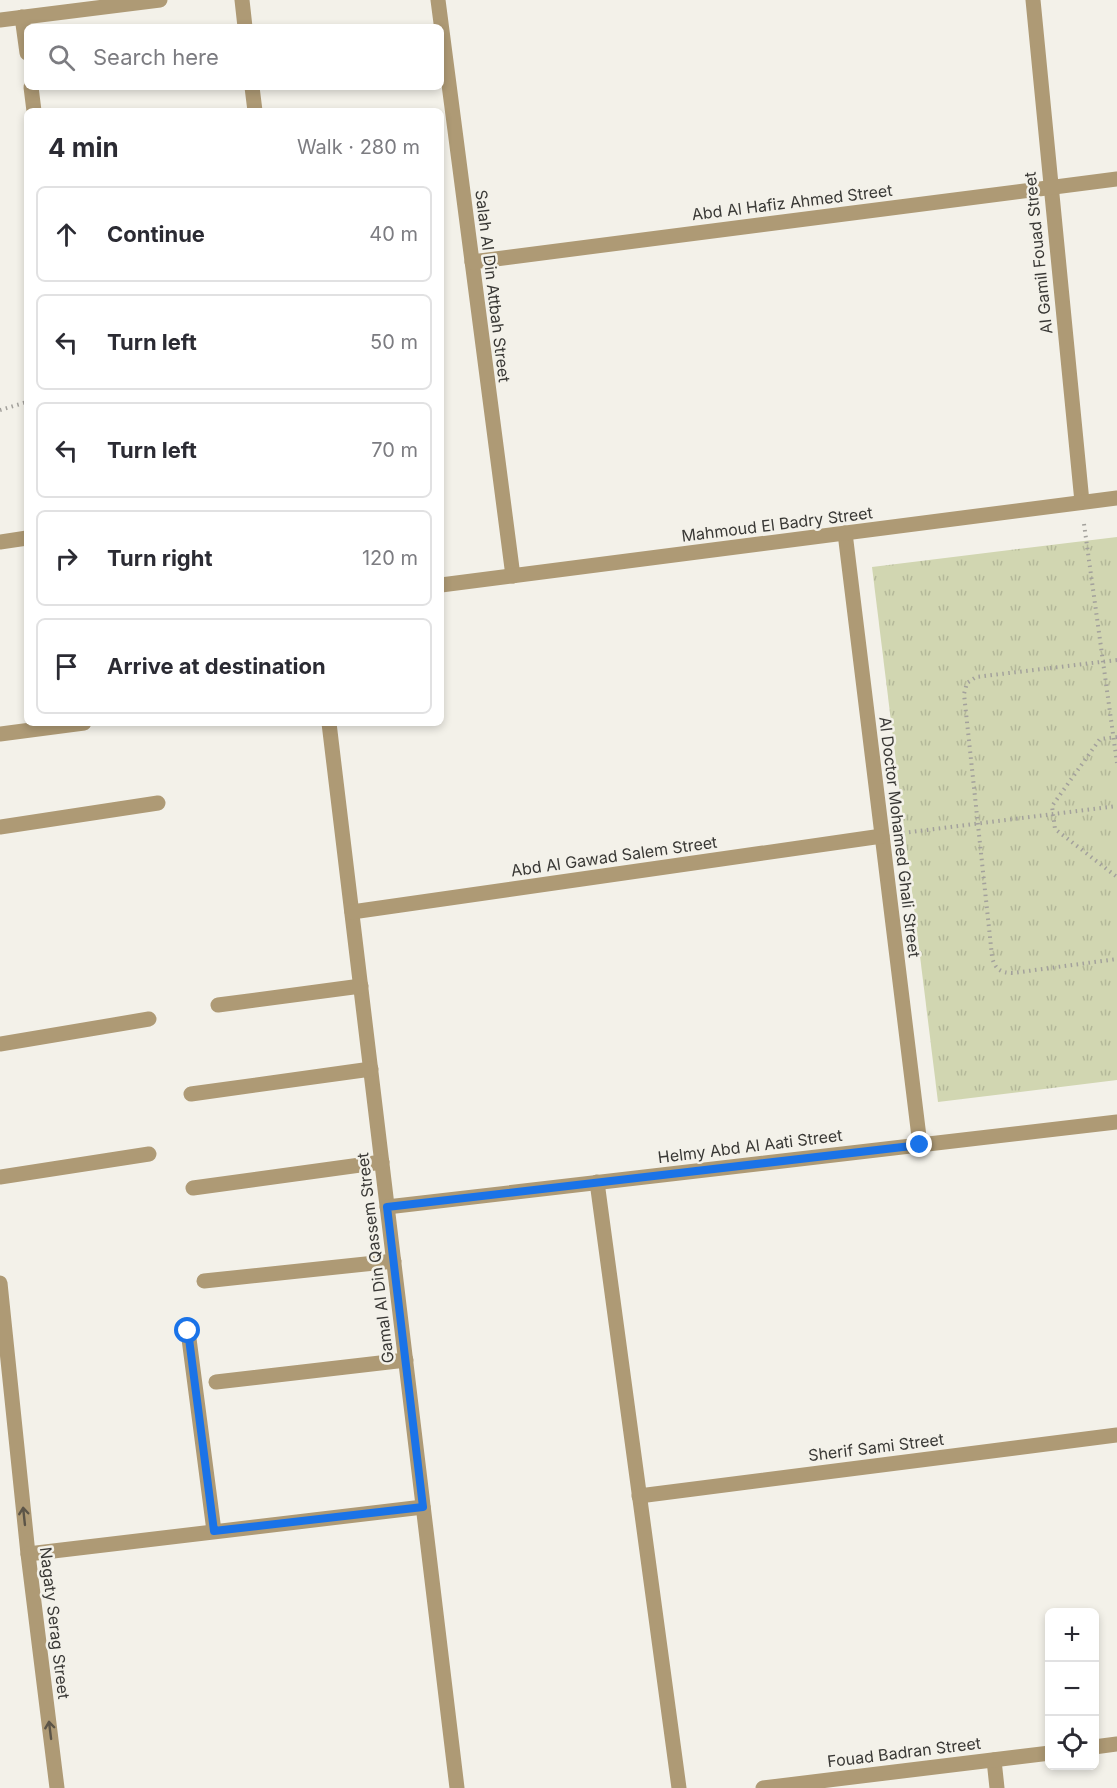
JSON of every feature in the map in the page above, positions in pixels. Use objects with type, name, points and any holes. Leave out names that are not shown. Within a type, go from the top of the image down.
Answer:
[{"type":"street","points":[[0,20],[160,0]]},
{"type":"street","points":[[242,0],[245,24]]},
{"type":"street","name":"Salah Al Din Attbah Street","points":[[438,0],[441,24]]},
{"type":"street","name":"Al Gamil Fouad Street","points":[[1033,0],[1082,502]]},
{"type":"street","points":[[22,17],[24,31]]},
{"type":"street","name":"Salah Al Din Attbah Street","points":[[444,46],[513,576]]},
{"type":"street","points":[[31,90],[34,108]]},
{"type":"street","points":[[252,90],[255,108]]},
{"type":"street","name":"Abd Al Hafiz Ahmed Street","points":[[472,262],[1117,179]]},
{"type":"street","name":"Mahmoud El Badry Street","points":[[444,585],[1117,498]]},
{"type":"street","name":"Al Doctor Mohamed Ghali Street","points":[[844,533],[920,1145]]},
{"type":"street","points":[[0,542],[24,538]]},
{"type":"street","points":[[0,734],[61,726]]},
{"type":"street","name":"Gamal Al Din Qassem Street","points":[[329,726],[457,1788]]},
{"type":"street","points":[[0,827],[158,803]]},
{"type":"street","name":"Abd Al Gawad Salem Street","points":[[352,912],[882,836]]},
{"type":"street","points":[[219,1005],[361,986]]},
{"type":"street","points":[[0,1044],[149,1019]]},
{"type":"street","points":[[191,1094],[371,1069]]},
{"type":"street","name":"Helmy Abd Al Aati Street","points":[[387,1207],[1117,1122]]},
{"type":"street","points":[[0,1177],[149,1154]]},
{"type":"street","points":[[193,1188],[382,1162]]},
{"type":"street","points":[[597,1182],[679,1788]]},
{"type":"street","points":[[204,1281],[394,1261]]},
{"type":"street","name":"Nagaty Serag Street","points":[[0,1283],[28,1554],[57,1788]]},
{"type":"street","points":[[188,1331],[214,1531]]},
{"type":"street","points":[[216,1382],[406,1360]]},
{"type":"street","name":"Sherif Sami Street","points":[[639,1496],[1117,1435]]},
{"type":"street","points":[[28,1554],[423,1507]]},
{"type":"street","points":[[1099,1746],[1117,1744]]},
{"type":"street","name":"Fouad Badran Street","points":[[763,1788],[1045,1754]]},
{"type":"street","points":[[994,1760],[997,1788]]},
{"type":"path","points":[[0,410],[24,403]]},
{"type":"path","points":[[1082,502],[1117,763]]},
{"type":"path","points":[[1117,660],[981,676],[967,683],[964,694],[992,956],[998,970],[1013,973],[1117,959]]},
{"type":"path","points":[[1115,737],[1100,739],[1052,806],[1055,829],[1117,877]]},
{"type":"path","points":[[882,836],[1117,806]]},
{"type":"green space","points":[[1117,537],[1117,1080],[938,1102],[872,567]]},
{"type":"route","points":[[188,1331],[214,1531],[423,1507],[387,1207],[920,1145]]}]
